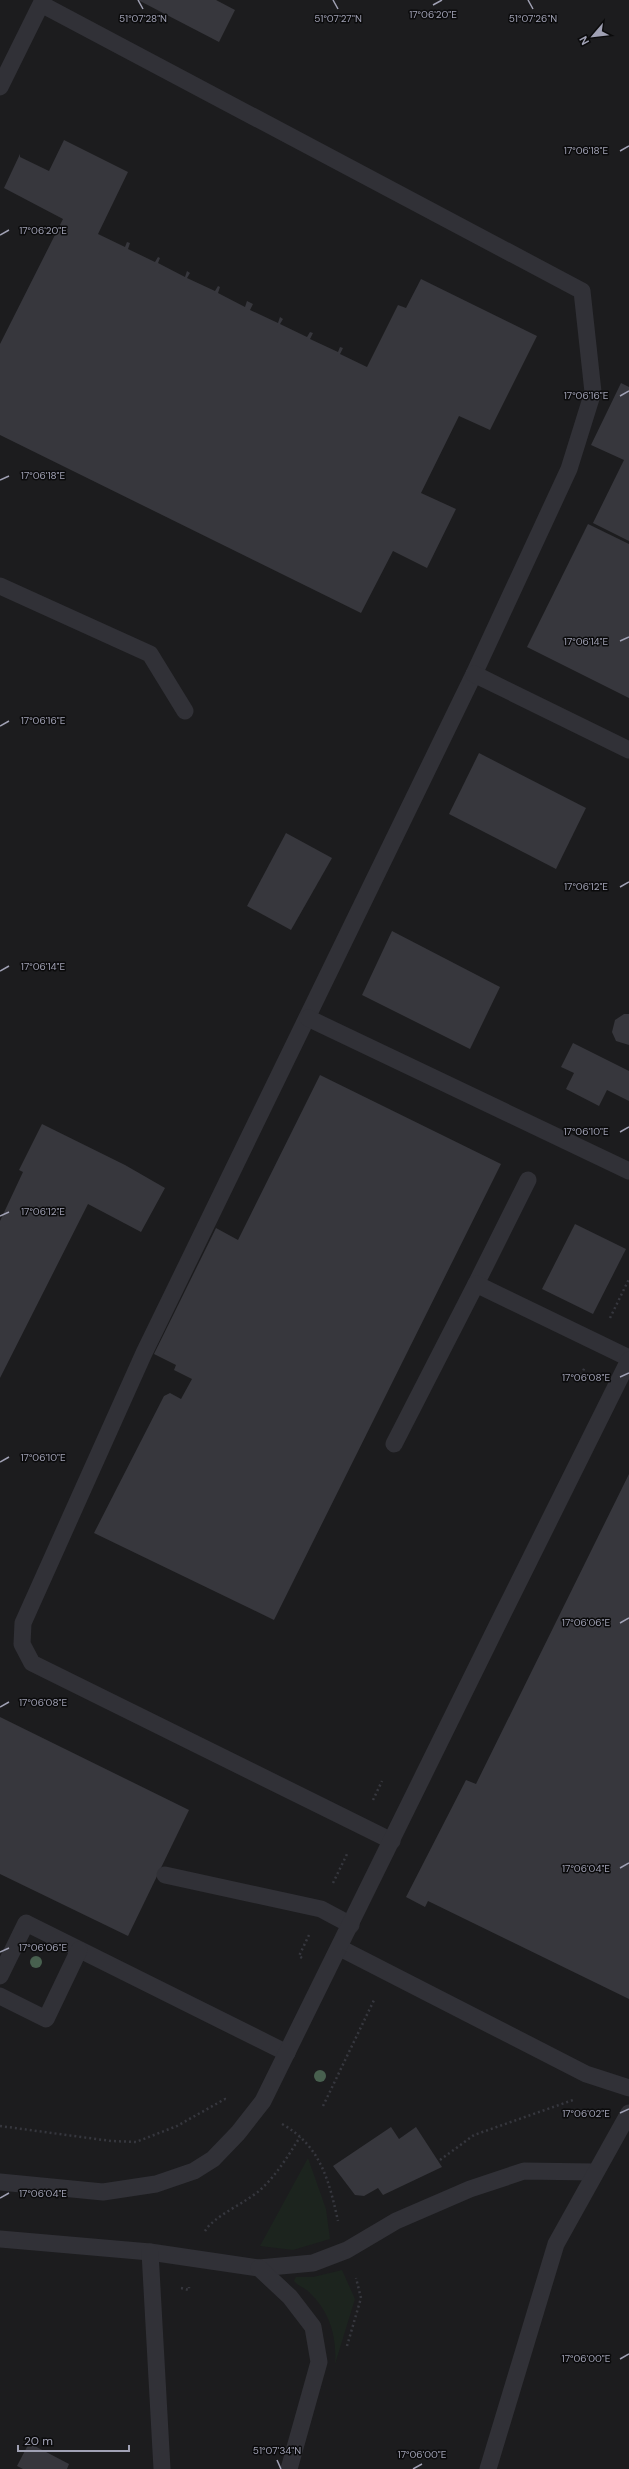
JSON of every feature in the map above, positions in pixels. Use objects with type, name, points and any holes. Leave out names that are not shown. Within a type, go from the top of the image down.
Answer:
[{"type":"lane","points":[[0,87],[40,2],[582,291],[593,392],[569,469],[474,674],[144,1353],[23,1623],[22,1644],[32,1663],[392,1842]]},
{"type":"lane","points":[[0,586],[150,654],[185,710]]},
{"type":"lane","points":[[474,674],[629,750]]},
{"type":"lane","points":[[308,1018],[629,1171]]},
{"type":"lane","points":[[394,1444],[528,1180]]},
{"type":"lane","points":[[0,2182],[103,2192],[156,2184],[194,2171],[213,2159],[256,2112],[340,1948],[629,1359],[476,1284]]},
{"type":"lane","points":[[165,1874],[321,1909],[351,1925]]},
{"type":"lane","points":[[0,1976],[26,1923],[287,2053]]},
{"type":"lane","points":[[340,1948],[586,2074],[629,2088]]},
{"type":"lane","points":[[0,1996],[46,2019],[79,1950]]},
{"type":"lane","points":[[488,2469],[556,2244],[594,2172],[629,2113]]},
{"type":"lane","points":[[0,2239],[150,2252],[259,2268],[325,2260],[396,2221],[470,2189],[524,2171],[594,2172]]},
{"type":"lane","points":[[150,2252],[162,2469]]},
{"type":"lane","points":[[259,2268],[290,2297],[314,2328],[319,2362],[289,2469]]},
{"type":"path","points":[[306,1960],[299,1956],[311,1932]]},
{"type":"path","points":[[323,2106],[376,1996]]},
{"type":"path","points":[[440,2160],[474,2135],[577,2098]]},
{"type":"path","points":[[0,2126],[111,2141],[136,2142],[177,2126],[225,2099],[232,2102]]},
{"type":"path","points":[[278,2121],[300,2137],[315,2153],[330,2181],[339,2228]]},
{"type":"path","points":[[204,2234],[218,2220],[259,2191],[271,2179],[300,2137]]},
{"type":"shaded area","points":[[0,0],[629,0],[629,2469],[0,2469]]},
{"type":"shaded area","points":[[308,2158],[326,2209],[330,2239],[293,2250],[260,2246]]},
{"type":"shaded area","points":[[342,2270],[355,2299],[335,2364],[335,2344],[331,2325],[327,2316],[316,2300],[294,2281],[296,2277],[313,2277]]},
{"type":"building","points":[[138,0],[216,0],[235,10],[219,42]]},
{"type":"building","points":[[64,140],[128,172],[98,234],[125,247],[127,242],[130,243],[128,249],[155,262],[158,257],[160,258],[158,263],[185,277],[187,271],[190,273],[187,278],[215,291],[218,286],[220,287],[218,293],[245,307],[247,301],[253,304],[250,310],[278,323],[280,317],[283,319],[280,324],[307,337],[310,332],[313,333],[310,339],[338,352],[340,347],[343,348],[340,354],[367,367],[398,305],[406,308],[421,279],[537,336],[490,430],[459,416],[421,493],[456,509],[427,568],[393,551],[361,613],[0,435],[0,344],[63,219],[4,188],[20,154],[20,157],[49,171]]},
{"type":"building","points":[[621,383],[629,387],[629,541],[593,523],[624,460],[591,445]]},
{"type":"building","points":[[588,524],[629,544],[629,698],[527,647]]},
{"type":"building","points":[[479,753],[586,808],[556,869],[449,814]]},
{"type":"building","points":[[286,833],[332,858],[291,930],[247,906]]},
{"type":"building","points":[[392,931],[500,987],[470,1049],[362,995]]},
{"type":"building","points":[[624,1014],[629,1014],[629,1045],[616,1041],[612,1032],[615,1020]]},
{"type":"building","points":[[573,1043],[629,1071],[629,1101],[607,1090],[599,1106],[566,1089],[574,1073],[561,1067]]},
{"type":"building","points":[[320,1075],[501,1164],[274,1620],[94,1533],[164,1396],[170,1393],[181,1399],[192,1379],[174,1370],[176,1365],[154,1354],[216,1228],[238,1240]]},
{"type":"building","points":[[42,1124],[125,1165],[165,1188],[141,1232],[88,1204],[0,1378],[0,1221],[23,1172],[19,1170]]},
{"type":"building","points":[[575,1224],[626,1249],[593,1314],[542,1289]]},
{"type":"building","points":[[629,1474],[629,1999],[428,1901],[425,1907],[406,1897],[466,1780],[476,1784]]},
{"type":"building","points":[[0,1717],[189,1810],[128,1936],[0,1874]]},
{"type":"building","points":[[391,2127],[399,2139],[416,2127],[442,2167],[383,2195],[378,2188],[364,2196],[355,2195],[333,2166]]},
{"type":"building","points":[[29,2443],[69,2464],[67,2469],[23,2469],[17,2466]]}]
